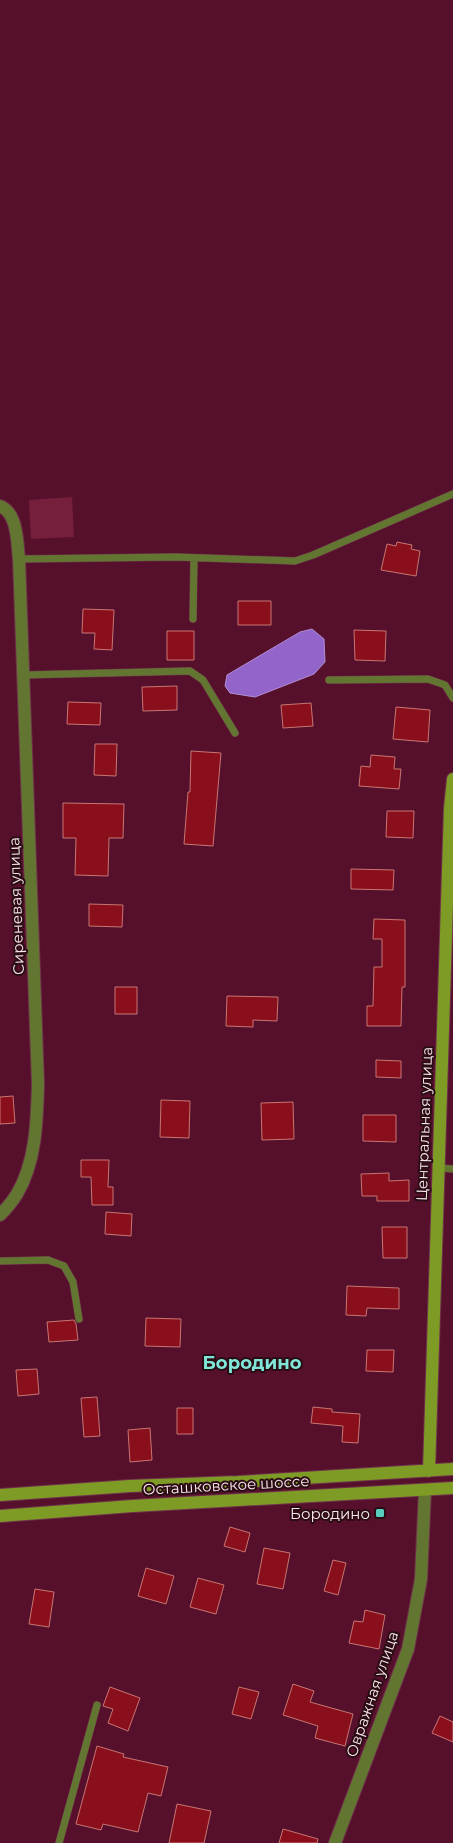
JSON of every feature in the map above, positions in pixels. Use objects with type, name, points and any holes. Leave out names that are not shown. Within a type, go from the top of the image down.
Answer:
[{"type":"main road","name":"Центральная улица","points":[[429,1471],[450,808],[453,779]]},
{"type":"main road","name":"Осташковское шоссе","points":[[0,1495],[130,1486],[238,1482],[453,1469]]},
{"type":"main road","name":"Осташковское шоссе","points":[[0,1516],[132,1506],[453,1488]]},
{"type":"street","name":"Сиреневая улица","points":[[0,506],[8,510],[14,526],[19,559],[38,1102],[32,1153],[26,1174],[17,1195],[0,1216]]},
{"type":"street","name":"Овражная улица","points":[[335,1843],[408,1649],[421,1579],[425,1490]]},
{"type":"lane","points":[[19,559],[194,558],[295,561],[313,555],[453,494]]},
{"type":"lane","points":[[193,619],[194,558]]},
{"type":"lane","points":[[23,675],[190,671],[203,680],[236,732]]},
{"type":"lane","points":[[329,680],[428,679],[445,685],[453,698]]},
{"type":"lane","points":[[440,1168],[453,1169]]},
{"type":"lane","points":[[0,1261],[48,1260],[64,1266],[73,1282],[79,1319]]},
{"type":"lane","points":[[59,1843],[97,1705]]},
{"type":"shaded area","points":[[72,497],[74,537],[31,539],[29,500]]},
{"type":"shaded area","points":[[312,629],[324,639],[325,662],[314,674],[255,697],[230,693],[225,686],[227,675],[300,632]]},
{"type":"building","points":[[397,542],[412,545],[411,549],[420,551],[416,576],[381,570],[387,544],[396,546]]},
{"type":"building","points":[[238,601],[271,601],[271,625],[238,625]]},
{"type":"building","points":[[83,609],[114,610],[112,650],[94,649],[95,633],[82,633]]},
{"type":"building","points":[[354,630],[386,631],[385,661],[355,660]]},
{"type":"building","points":[[167,631],[194,631],[194,660],[167,660]]},
{"type":"building","points":[[177,686],[177,710],[143,711],[142,687]]},
{"type":"building","points":[[68,702],[101,703],[100,725],[67,724]]},
{"type":"building","points":[[311,703],[313,726],[283,728],[281,705]]},
{"type":"building","points":[[396,707],[430,710],[428,742],[393,739]]},
{"type":"building","points":[[95,744],[117,744],[116,776],[94,775]]},
{"type":"building","points":[[191,751],[221,753],[213,846],[184,844],[188,792],[190,792]]},
{"type":"building","points":[[371,755],[395,757],[394,769],[401,769],[399,789],[359,786],[361,766],[370,767]]},
{"type":"building","points":[[63,803],[124,804],[123,838],[109,838],[108,876],[75,875],[76,838],[63,838]]},
{"type":"building","points":[[387,811],[414,811],[413,838],[386,837]]},
{"type":"building","points":[[351,869],[394,870],[393,890],[351,889]]},
{"type":"building","points":[[89,904],[123,905],[122,927],[89,926]]},
{"type":"building","points":[[374,919],[405,920],[405,987],[402,987],[401,1026],[367,1026],[367,1006],[373,1006],[374,967],[382,967],[382,939],[373,939]]},
{"type":"building","points":[[115,987],[137,987],[137,1014],[115,1014]]},
{"type":"building","points":[[227,996],[278,997],[277,1021],[253,1020],[253,1027],[226,1026]]},
{"type":"building","points":[[376,1060],[401,1061],[401,1078],[376,1077]]},
{"type":"building","points":[[13,1096],[15,1123],[0,1124],[0,1097]]},
{"type":"building","points":[[161,1100],[190,1101],[189,1138],[160,1137]]},
{"type":"building","points":[[293,1102],[294,1139],[262,1140],[261,1103]]},
{"type":"building","points":[[363,1115],[396,1115],[396,1142],[363,1141]]},
{"type":"building","points":[[81,1160],[109,1160],[108,1187],[113,1187],[113,1205],[92,1205],[91,1177],[81,1177]]},
{"type":"building","points":[[389,1173],[389,1181],[409,1180],[409,1201],[377,1201],[377,1196],[362,1196],[361,1174]]},
{"type":"building","points":[[106,1212],[132,1214],[131,1236],[105,1234]]},
{"type":"building","points":[[382,1227],[407,1227],[407,1258],[383,1258]]},
{"type":"building","points":[[347,1286],[399,1288],[399,1309],[367,1308],[366,1316],[346,1315]]},
{"type":"building","points":[[146,1318],[181,1319],[180,1347],[145,1346]]},
{"type":"building","points":[[74,1320],[78,1340],[49,1342],[47,1322]]},
{"type":"building","points":[[367,1350],[394,1350],[393,1372],[366,1371]]},
{"type":"building","points":[[37,1369],[39,1394],[18,1396],[16,1370]]},
{"type":"building","points":[[97,1397],[100,1436],[84,1437],[81,1398]]},
{"type":"building","points":[[313,1407],[332,1409],[332,1412],[360,1414],[358,1443],[342,1442],[343,1426],[311,1423]]},
{"type":"building","points":[[177,1408],[193,1408],[193,1434],[177,1434]]},
{"type":"building","points":[[150,1428],[152,1460],[130,1462],[128,1430]]},
{"type":"building","points":[[230,1527],[250,1533],[245,1552],[224,1546]]},
{"type":"building","points":[[264,1548],[290,1553],[283,1589],[257,1584]]},
{"type":"building","points":[[333,1560],[346,1563],[338,1595],[324,1591]]},
{"type":"building","points":[[146,1568],[174,1576],[166,1604],[138,1596]]},
{"type":"building","points":[[198,1578],[224,1585],[216,1614],[190,1607]]},
{"type":"building","points":[[35,1589],[54,1592],[49,1627],[29,1624]]},
{"type":"building","points":[[365,1610],[385,1615],[379,1649],[349,1643],[354,1621],[363,1622]]},
{"type":"building","points":[[293,1684],[314,1691],[310,1702],[353,1714],[345,1746],[315,1738],[318,1726],[283,1715]]},
{"type":"building","points":[[110,1687],[140,1698],[128,1731],[108,1723],[113,1709],[103,1706]]},
{"type":"building","points":[[239,1687],[259,1692],[251,1719],[232,1714]]},
{"type":"building","points":[[440,1716],[453,1722],[453,1742],[432,1733]]},
{"type":"building","points":[[97,1746],[124,1754],[123,1757],[168,1767],[161,1796],[148,1793],[138,1832],[103,1824],[101,1830],[76,1824]]},
{"type":"building","points":[[177,1804],[211,1811],[204,1843],[169,1843]]},
{"type":"building","points":[[283,1829],[318,1839],[317,1843],[279,1843]]},
{"type":"place","name":"Бородино","points":[[380,1513]]},
{"type":"district","name":"Бородино","points":[[252,1363]]}]
